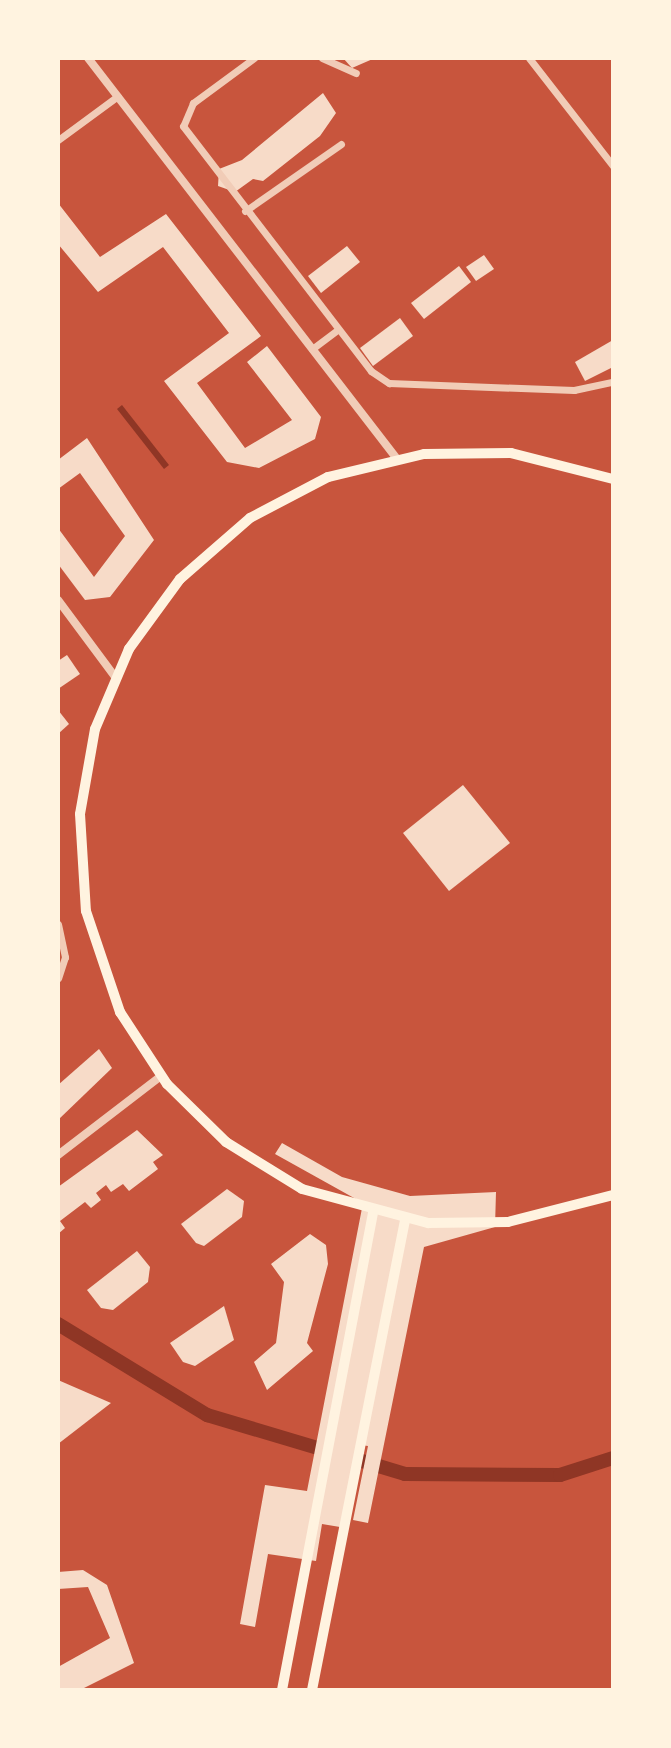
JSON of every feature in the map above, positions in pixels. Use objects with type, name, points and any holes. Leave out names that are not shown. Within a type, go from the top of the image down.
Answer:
[{"type":"main road","points":[[613,479],[511,453],[397,459],[306,487],[234,530],[155,610],[116,678],[85,776],[80,866],[100,963],[161,1076],[195,1114],[261,1166],[373,1213],[405,1219],[508,1222],[613,1195]]},
{"type":"main road","points":[[282,1690],[373,1213]]},
{"type":"main road","points":[[312,1690],[405,1219]]},
{"type":"street","points":[[88,58],[397,459]]},
{"type":"street","points":[[254,58],[193,103],[183,126],[336,331],[389,383],[574,390],[613,382]]},
{"type":"street","points":[[322,58],[356,73]]},
{"type":"street","points":[[529,58],[613,166]]},
{"type":"street","points":[[58,140],[118,96]]},
{"type":"street","points":[[245,211],[341,144]]},
{"type":"street","points":[[312,349],[336,331]]},
{"type":"street","points":[[58,600],[116,678]]},
{"type":"street","points":[[58,924],[65,957],[58,978]]},
{"type":"street","points":[[58,1155],[161,1076]]},
{"type":"shaded area","points":[[122,405],[169,465],[164,469],[117,409]]},
{"type":"building","points":[[343,58],[375,58],[352,68]]},
{"type":"building","points":[[323,93],[336,113],[320,136],[263,181],[253,179],[235,192],[218,186],[219,169],[242,160]]},
{"type":"building","points":[[58,203],[100,257],[166,214],[261,336],[197,383],[245,448],[292,420],[247,362],[267,346],[321,417],[315,439],[259,468],[227,462],[164,381],[229,333],[163,247],[98,292],[58,244]]},
{"type":"building","points":[[347,246],[360,262],[321,293],[308,276]]},
{"type":"building","points":[[484,255],[494,269],[476,281],[466,267]]},
{"type":"building","points":[[459,266],[471,282],[424,319],[411,303]]},
{"type":"building","points":[[400,318],[413,336],[373,366],[360,348]]},
{"type":"building","points":[[613,340],[613,367],[585,381],[575,362]]},
{"type":"building","points":[[87,438],[154,540],[110,597],[85,600],[58,564],[58,528],[94,577],[125,536],[80,473],[58,489],[58,460]]},
{"type":"building","points":[[67,655],[80,674],[58,689],[58,661]]},
{"type":"building","points":[[58,710],[69,724],[58,734]]},
{"type":"building","points":[[463,785],[510,843],[449,891],[403,833]]},
{"type":"building","points":[[99,1049],[112,1068],[58,1120],[58,1085]]},
{"type":"building","points":[[137,1130],[163,1155],[153,1162],[158,1169],[129,1191],[123,1184],[111,1192],[106,1185],[96,1193],[101,1200],[91,1208],[85,1202],[60,1221],[65,1228],[58,1234],[58,1187]]},
{"type":"building","points":[[282,1143],[342,1177],[410,1196],[496,1192],[495,1227],[424,1247],[368,1523],[353,1520],[368,1446],[361,1445],[340,1527],[322,1524],[316,1561],[268,1554],[255,1627],[240,1624],[265,1485],[307,1491],[363,1203],[275,1154]]},
{"type":"building","points":[[227,1189],[244,1201],[242,1217],[204,1246],[196,1243],[181,1224]]},
{"type":"building","points":[[310,1234],[326,1245],[328,1264],[307,1343],[313,1351],[267,1390],[254,1362],[276,1343],[284,1282],[271,1264]]},
{"type":"building","points":[[137,1251],[150,1267],[148,1282],[113,1310],[101,1308],[87,1290]]},
{"type":"building","points":[[224,1306],[234,1340],[195,1366],[183,1362],[170,1343]]},
{"type":"building","points":[[58,1380],[111,1403],[58,1444]]},
{"type":"building","points":[[83,1570],[107,1585],[134,1663],[80,1690],[58,1690],[58,1667],[110,1638],[88,1587],[58,1589],[58,1572]]},
{"type":"waterway","points":[[58,1324],[207,1415],[331,1452]]},
{"type":"waterway","points":[[362,1461],[405,1474],[560,1475],[613,1458]]}]
